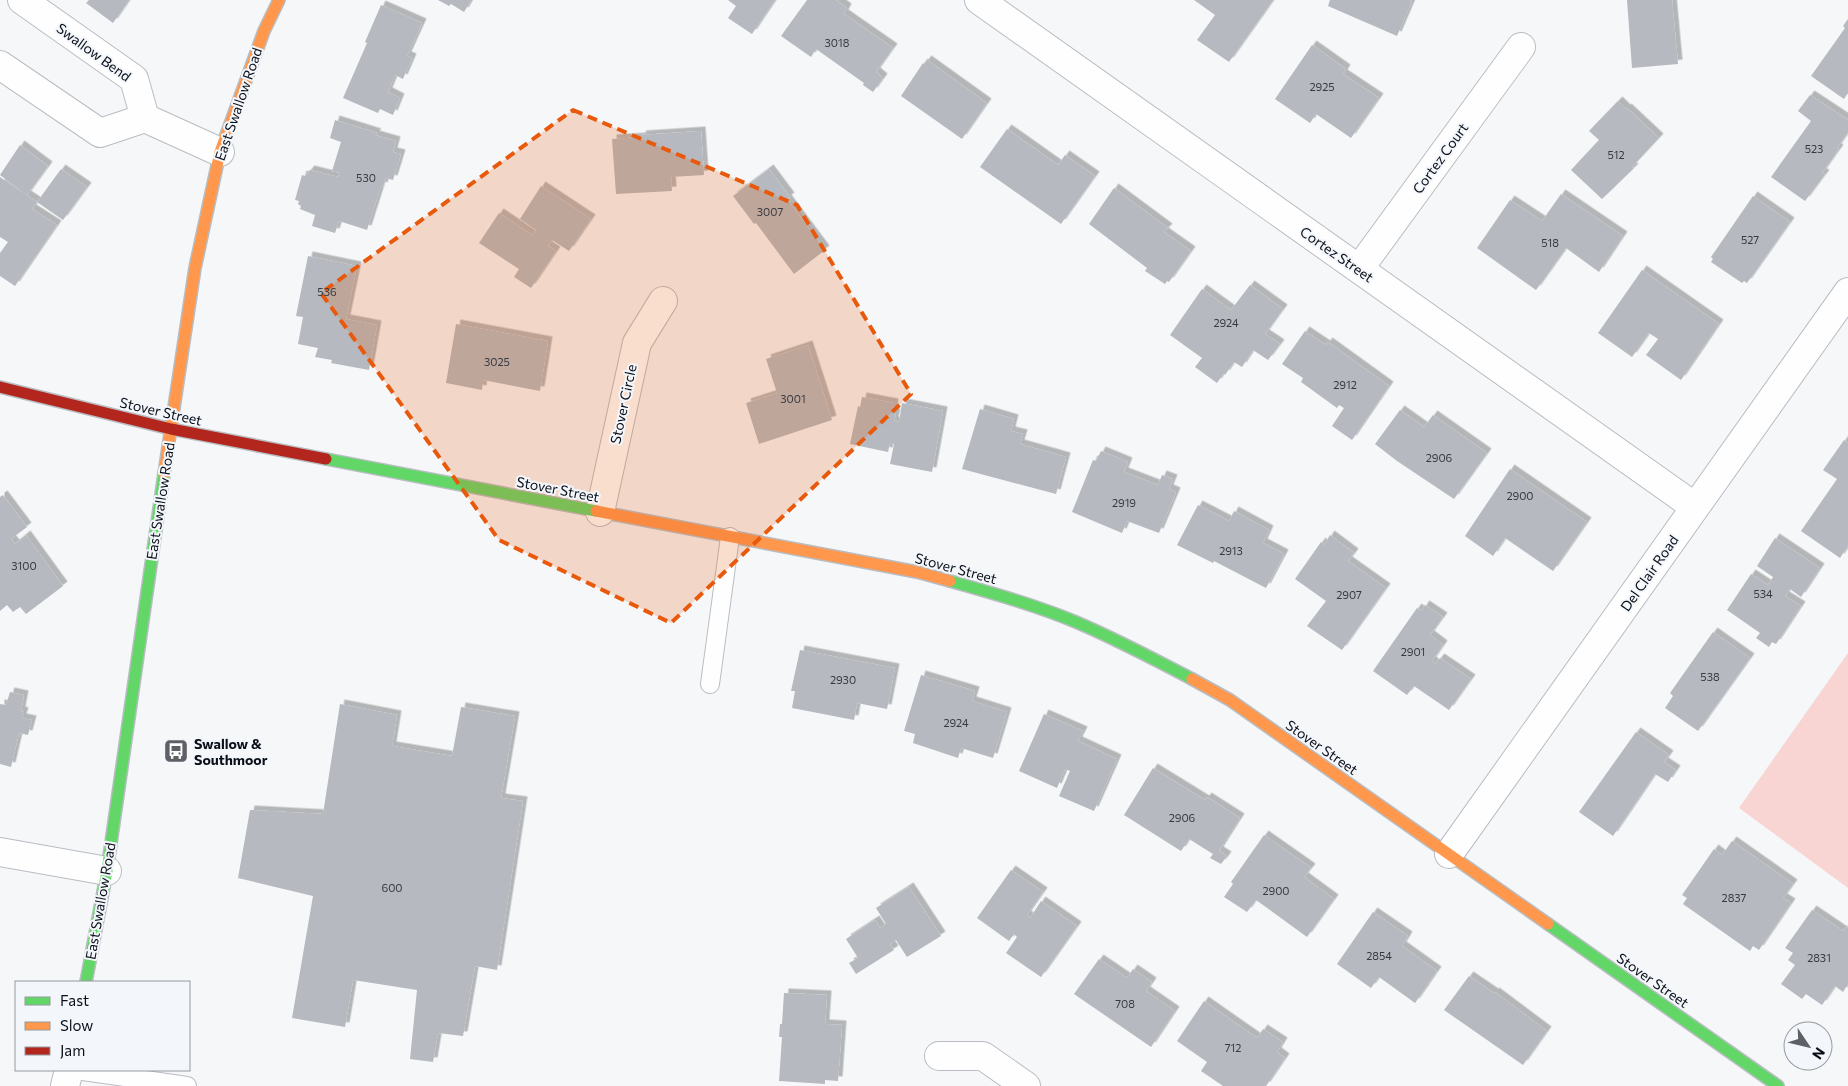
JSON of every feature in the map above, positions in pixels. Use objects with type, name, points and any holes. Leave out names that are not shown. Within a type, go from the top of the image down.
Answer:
[{"type":"street","name":"Swallow Bend","points":[[22,0],[134,79],[145,118]]},
{"type":"street","name":"East Swallow Road","points":[[86,981],[107,871],[143,610],[195,268],[220,152],[264,31],[279,0]]},
{"type":"street","name":"Cortez Street","points":[[979,0],[1695,507]]},
{"type":"street","name":"Cortez Court","points":[[1359,269],[1521,47]]},
{"type":"street","points":[[0,64],[100,133],[145,118],[220,152]]},
{"type":"street","name":"Del Clair Road","points":[[1449,854],[1848,292]]},
{"type":"street","name":"Stover Circle","points":[[600,512],[637,343],[663,302]]},
{"type":"street","name":"Stover Street","points":[[0,387],[171,429],[916,572],[986,591],[1053,613],[1151,656],[1230,700],[1778,1086]]},
{"type":"street","points":[[0,852],[107,871]]},
{"type":"street","points":[[939,1056],[984,1056],[1026,1086]]},
{"type":"street","points":[[65,1086],[69,1071]]},
{"type":"lane","points":[[710,684],[730,537]]},
{"type":"lane","points":[[83,1071],[187,1086]]},
{"type":"highlighted area","points":[[573,110],[797,205],[911,394],[671,623],[499,540],[321,293]]},
{"type":"shaded area","points":[[1848,653],[1848,888],[1739,808]]},
{"type":"building","points":[[89,0],[129,0],[113,23],[86,3]]},
{"type":"building","points":[[438,0],[471,0],[464,12],[451,4],[449,6]]},
{"type":"building","points":[[728,0],[775,0],[752,34],[728,18],[736,6]]},
{"type":"building","points":[[807,0],[836,0],[847,8],[844,14],[893,48],[876,72],[883,78],[873,92],[863,85],[864,83],[816,49],[811,57],[781,36]]},
{"type":"building","points":[[1194,0],[1273,0],[1229,62],[1197,40],[1215,15]]},
{"type":"building","points":[[1330,0],[1412,1],[1397,36],[1328,6]]},
{"type":"building","points":[[1627,0],[1672,0],[1678,64],[1632,68]]},
{"type":"building","points":[[381,5],[422,23],[407,56],[412,58],[403,79],[395,75],[388,92],[400,98],[393,115],[380,109],[378,113],[343,98]]},
{"type":"building","points":[[1848,19],[1848,93],[1844,99],[1811,76],[1845,28],[1843,26]]},
{"type":"building","points":[[1312,45],[1346,69],[1343,74],[1379,98],[1351,138],[1316,114],[1310,123],[1275,99]]},
{"type":"building","points":[[927,60],[987,103],[962,139],[901,96]]},
{"type":"building","points":[[1810,95],[1848,120],[1848,132],[1837,148],[1839,149],[1822,173],[1825,174],[1805,201],[1771,177],[1811,121],[1798,111]]},
{"type":"building","points":[[1618,101],[1659,138],[1632,167],[1634,168],[1602,199],[1571,170],[1599,140],[1589,131]]},
{"type":"building","points":[[335,120],[396,141],[393,152],[401,154],[393,180],[386,178],[383,187],[381,186],[367,230],[339,221],[335,233],[312,226],[315,215],[300,209],[299,201],[295,200],[302,175],[305,176],[310,170],[338,177],[340,173],[332,171],[341,142],[330,138]]},
{"type":"building","points":[[1007,129],[1058,165],[1065,155],[1095,176],[1061,224],[980,167]]},
{"type":"building","points":[[701,131],[704,175],[671,177],[672,191],[616,194],[612,139]]},
{"type":"building","points":[[20,145],[48,166],[27,195],[0,175]]},
{"type":"building","points":[[61,169],[87,187],[63,220],[37,202]]},
{"type":"building","points":[[769,169],[790,197],[787,199],[825,250],[794,274],[733,196]]},
{"type":"building","points":[[0,177],[37,202],[32,209],[57,225],[15,286],[0,276],[0,253],[8,242],[0,237]]},
{"type":"building","points":[[541,186],[591,219],[569,251],[552,240],[548,246],[556,251],[531,288],[514,277],[519,269],[479,243],[499,213],[532,235],[536,230],[520,219]]},
{"type":"building","points":[[1114,188],[1168,228],[1164,232],[1191,251],[1169,282],[1167,281],[1165,284],[1145,271],[1147,268],[1089,224]]},
{"type":"building","points":[[1561,194],[1623,236],[1599,272],[1566,248],[1536,290],[1477,248],[1510,200],[1542,221]]},
{"type":"building","points":[[1753,196],[1790,222],[1747,283],[1744,281],[1742,283],[1711,262],[1713,259],[1711,257]]},
{"type":"building","points":[[308,256],[357,266],[346,319],[377,325],[369,370],[331,363],[332,360],[315,357],[318,348],[298,344],[303,317],[296,316]]},
{"type":"building","points":[[1642,270],[1719,324],[1681,380],[1646,355],[1658,339],[1649,333],[1632,357],[1598,333]]},
{"type":"building","points":[[1250,285],[1283,309],[1265,334],[1280,344],[1268,360],[1253,350],[1242,367],[1234,362],[1217,383],[1195,367],[1202,358],[1170,335],[1202,289],[1231,310]]},
{"type":"building","points":[[456,324],[548,341],[540,391],[483,380],[482,390],[446,383]]},
{"type":"building","points":[[1305,331],[1326,345],[1328,342],[1389,386],[1352,440],[1332,426],[1344,408],[1339,405],[1337,408],[1301,382],[1303,378],[1282,364]]},
{"type":"building","points":[[808,345],[832,420],[759,444],[746,403],[777,393],[766,359]]},
{"type":"building","points":[[862,397],[894,403],[893,413],[896,413],[894,421],[899,422],[902,403],[943,411],[932,472],[890,464],[894,444],[890,443],[888,452],[850,444],[858,406],[860,407]]},
{"type":"building","points":[[980,409],[1014,419],[1011,431],[1023,434],[1020,444],[1066,457],[1056,494],[962,469]]},
{"type":"building","points":[[1400,410],[1424,427],[1433,415],[1487,453],[1454,499],[1375,444]]},
{"type":"building","points":[[1844,440],[1848,443],[1848,546],[1840,558],[1801,531],[1837,479],[1823,470]]},
{"type":"building","points":[[1101,451],[1128,462],[1124,472],[1158,485],[1162,475],[1173,479],[1169,489],[1176,492],[1159,533],[1127,521],[1122,533],[1072,512],[1093,460],[1096,461]]},
{"type":"building","points":[[1510,469],[1587,522],[1553,571],[1505,538],[1493,556],[1465,536]]},
{"type":"building","points":[[3,495],[27,527],[11,539],[15,544],[26,535],[63,586],[26,614],[20,607],[13,612],[7,605],[0,611],[0,497]]},
{"type":"building","points":[[1198,505],[1229,521],[1234,511],[1269,530],[1263,543],[1284,554],[1266,588],[1214,561],[1213,563],[1177,545]]},
{"type":"building","points":[[1330,535],[1354,553],[1348,561],[1386,588],[1342,650],[1307,626],[1326,601],[1295,579],[1321,542],[1324,545]]},
{"type":"building","points":[[1775,538],[1820,568],[1801,597],[1790,589],[1785,596],[1801,606],[1776,644],[1772,642],[1769,647],[1756,638],[1760,633],[1727,610],[1751,574],[1768,585],[1773,577],[1757,566]]},
{"type":"building","points":[[1425,605],[1443,617],[1430,635],[1443,645],[1432,661],[1435,664],[1440,658],[1471,679],[1449,710],[1414,686],[1407,695],[1373,671],[1417,608],[1421,611]]},
{"type":"building","points":[[1713,632],[1750,658],[1698,731],[1665,708],[1673,696],[1670,693]]},
{"type":"building","points":[[800,650],[895,668],[887,709],[857,703],[854,720],[792,708],[795,691],[791,691]]},
{"type":"building","points":[[921,675],[975,691],[972,701],[1007,712],[993,758],[961,748],[958,758],[913,743],[915,734],[904,731]]},
{"type":"building","points":[[10,692],[24,695],[21,711],[24,712],[22,718],[32,720],[28,735],[19,733],[11,767],[0,764],[0,704],[6,705]]},
{"type":"building","points":[[340,704],[397,715],[392,746],[452,756],[461,707],[515,716],[501,798],[523,801],[497,970],[475,966],[463,1036],[438,1033],[433,1062],[410,1059],[417,990],[353,980],[345,1027],[292,1018],[313,896],[238,878],[250,810],[323,814]]},
{"type":"building","points":[[1044,714],[1083,731],[1078,741],[1117,759],[1094,811],[1059,796],[1070,771],[1065,769],[1057,788],[1019,771]]},
{"type":"building","points":[[1636,732],[1669,755],[1664,762],[1676,770],[1668,782],[1655,774],[1613,836],[1579,812]]},
{"type":"building","points":[[1153,768],[1205,800],[1207,797],[1240,818],[1219,851],[1227,856],[1221,864],[1210,858],[1213,854],[1189,839],[1181,851],[1124,815]]},
{"type":"building","points":[[1264,835],[1311,868],[1304,877],[1334,899],[1307,937],[1256,900],[1247,912],[1224,897],[1233,884],[1231,882]]},
{"type":"building","points":[[1732,841],[1793,884],[1783,898],[1791,903],[1759,950],[1753,946],[1750,951],[1683,904],[1687,898],[1682,895],[1714,849],[1722,855]]},
{"type":"building","points":[[1011,870],[1043,892],[1027,915],[1030,918],[1041,901],[1077,926],[1041,977],[1006,953],[1017,937],[1014,934],[1009,941],[977,918]]},
{"type":"building","points":[[909,887],[941,936],[907,957],[896,940],[890,944],[894,950],[856,974],[849,963],[858,958],[846,939],[875,920],[880,928],[886,924],[876,908]]},
{"type":"building","points":[[1812,910],[1843,931],[1846,927],[1848,928],[1848,984],[1843,992],[1835,986],[1822,1005],[1806,994],[1802,999],[1781,984],[1795,965],[1788,960],[1793,953],[1785,948]]},
{"type":"building","points":[[1373,912],[1408,936],[1402,946],[1437,971],[1415,1003],[1379,977],[1371,988],[1337,964]]},
{"type":"building","points":[[1099,959],[1127,978],[1133,969],[1152,982],[1146,991],[1175,1011],[1151,1047],[1074,994]]},
{"type":"building","points":[[1469,976],[1495,992],[1547,1031],[1523,1065],[1444,1010]]},
{"type":"building","points":[[784,993],[827,995],[825,1024],[842,1025],[838,1081],[825,1080],[825,1084],[779,1081],[782,1037],[779,1037],[780,1024],[782,1024]]},
{"type":"building","points":[[1204,1001],[1257,1038],[1263,1029],[1283,1042],[1277,1052],[1285,1058],[1266,1086],[1223,1086],[1201,1071],[1207,1062],[1177,1041]]},
{"type":"traffic: fast","points":[[326,459],[596,511]]},
{"type":"traffic: fast","points":[[86,981],[107,871],[164,474]]},
{"type":"traffic: fast","points":[[950,581],[1029,605],[1076,622],[1192,679]]},
{"type":"traffic: fast","points":[[1548,924],[1778,1086]]},
{"type":"traffic: slow","points":[[164,474],[195,268],[220,152],[264,31],[279,0]]},
{"type":"traffic: slow","points":[[596,511],[917,572],[950,581]]},
{"type":"traffic: slow","points":[[1192,679],[1230,700],[1548,924]]},
{"type":"traffic: jam","points":[[0,387],[171,429],[326,459]]},
{"type":"place","name":"Swallow & Southmoor","points":[[176,751]]}]
